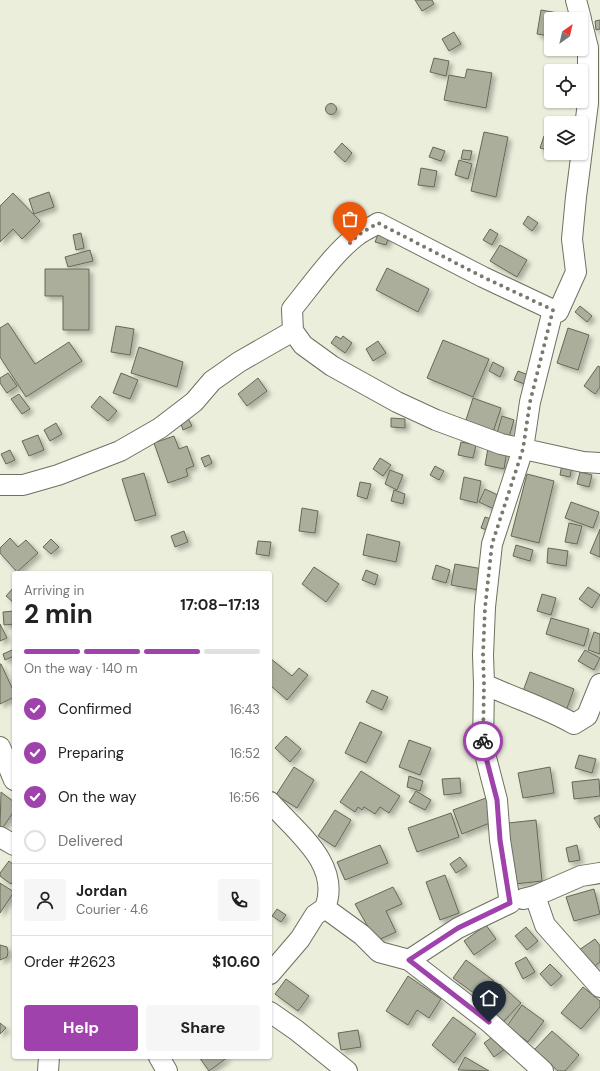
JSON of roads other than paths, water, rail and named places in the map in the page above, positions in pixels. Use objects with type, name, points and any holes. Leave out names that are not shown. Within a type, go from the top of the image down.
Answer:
[{"type":"street","points":[[576,0],[579,12]]},
{"type":"street","points":[[588,56],[588,103],[573,232],[576,272],[558,312],[477,274],[378,223],[358,235],[342,250],[323,270],[292,309],[293,331],[303,345],[332,366],[397,402],[436,420],[501,444],[583,462],[600,463]]},
{"type":"street","points":[[510,903],[500,840],[497,800],[483,746],[483,655],[485,608],[492,544],[523,449],[530,402],[553,310]]},
{"type":"street","points":[[0,485],[23,485],[58,475],[120,451],[160,428],[194,402],[217,377],[239,362],[293,331]]},
{"type":"street","points":[[484,684],[509,696],[558,715],[574,724],[586,716],[600,684]]},
{"type":"street","points":[[0,747],[12,775]]},
{"type":"street","points":[[272,804],[311,844],[327,873],[329,898],[325,908],[315,915],[300,938],[272,972]]},
{"type":"street","points":[[0,837],[12,844]]},
{"type":"street","points":[[409,960],[458,928],[510,903],[535,896],[581,876],[600,872]]},
{"type":"street","points":[[535,896],[545,924],[600,988]]},
{"type":"street","points":[[325,908],[362,935],[379,952],[409,960],[489,1022],[543,1071]]},
{"type":"street","points":[[272,1013],[296,1030],[347,1071]]},
{"type":"street","points":[[48,1071],[49,1059]]},
{"type":"street","points":[[160,1059],[167,1071]]}]
